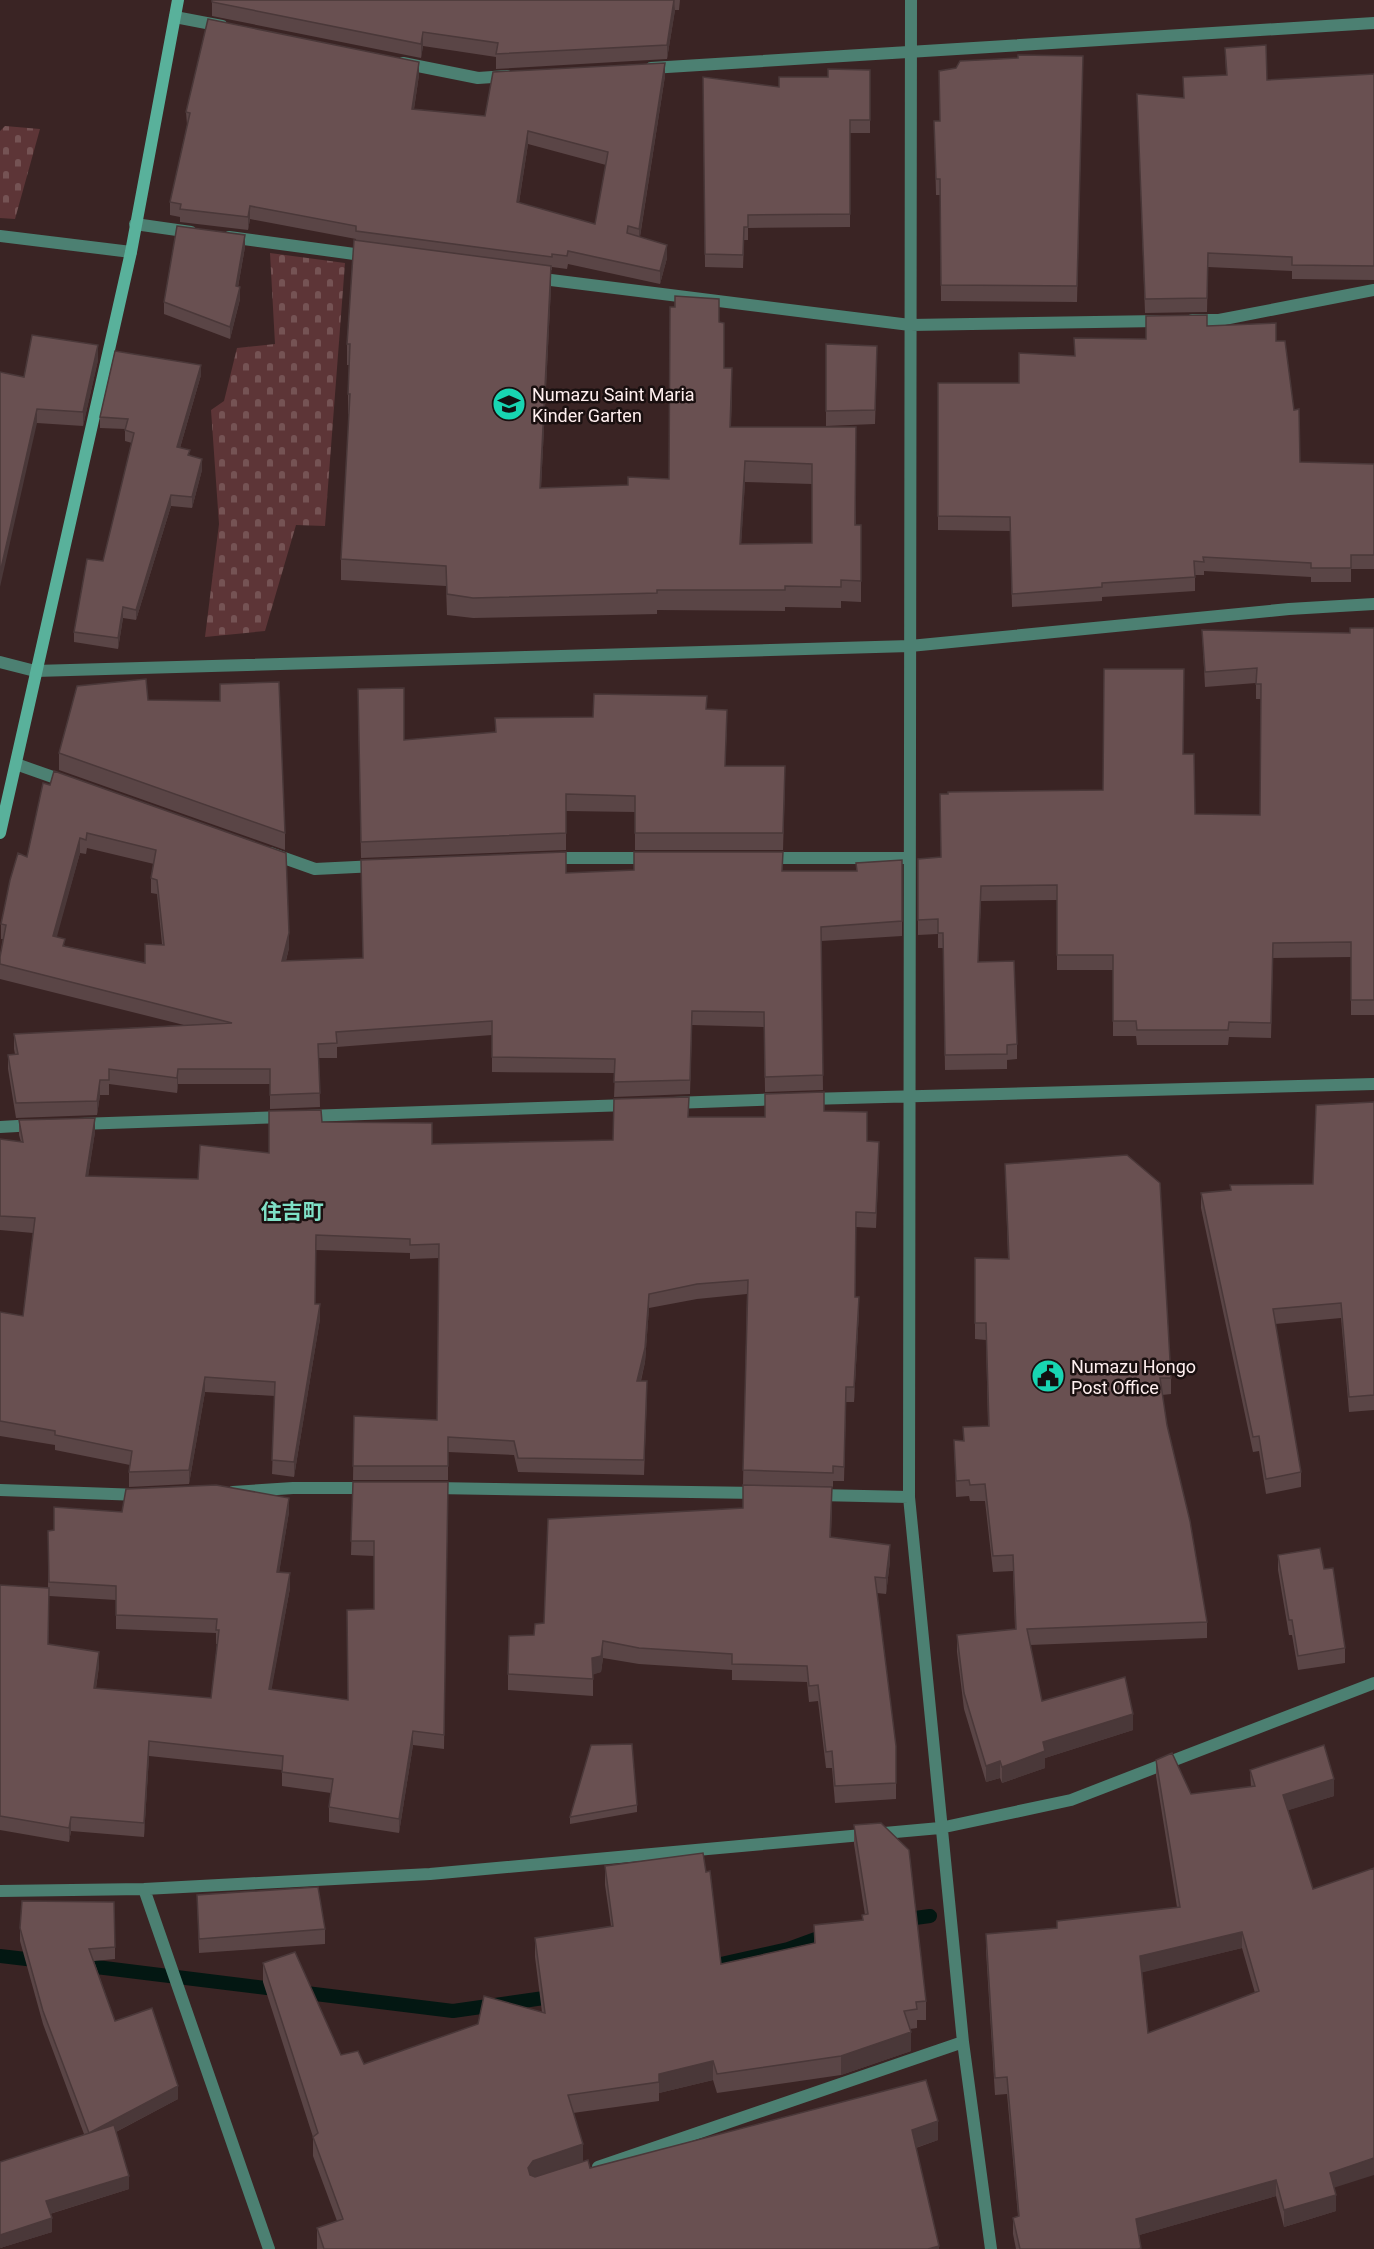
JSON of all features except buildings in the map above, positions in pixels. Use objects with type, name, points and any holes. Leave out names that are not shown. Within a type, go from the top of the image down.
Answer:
[{"type":"street","points":[[0,833],[34,671],[131,252],[178,0]]},
{"type":"street","points":[[910,0],[912,54],[908,858],[909,1497],[963,2042],[992,2249]]},
{"type":"street","points":[[175,17],[233,29]]},
{"type":"street","points":[[642,69],[912,54],[1374,23]]},
{"type":"street","points":[[385,59],[478,78],[525,75]]},
{"type":"street","points":[[135,224],[381,257]]},
{"type":"street","points":[[0,236],[131,252]]},
{"type":"street","points":[[521,276],[910,325],[1219,320],[1374,290]]},
{"type":"street","points":[[0,662],[34,671],[910,646],[1277,610],[1374,604]]},
{"type":"street","points":[[16,765],[82,788]]},
{"type":"street","points":[[260,850],[315,869],[384,866]]},
{"type":"street","points":[[534,858],[663,858]]},
{"type":"street","points":[[756,858],[908,858]]},
{"type":"street","points":[[0,1127],[909,1095],[1374,1084]]},
{"type":"street","points":[[218,1493],[293,1488],[385,1488]]},
{"type":"street","points":[[419,1488],[769,1493]]},
{"type":"street","points":[[0,1490],[154,1495]]},
{"type":"street","points":[[804,1494],[909,1497]]},
{"type":"street","points":[[0,1891],[144,1889],[430,1875],[940,1828],[1071,1800],[1374,1683]]},
{"type":"street","points":[[144,1889],[269,2249]]},
{"type":"street","points":[[580,2173],[963,2042]]},
{"type":"green space","points":[[5,126],[40,129],[15,219],[0,218],[0,131]]},
{"type":"green space","points":[[270,253],[345,263],[325,526],[296,525],[265,631],[205,637],[219,524],[211,410],[224,401],[237,348],[275,344]]},
{"type":"waterway","points":[[900,1920],[930,1916]]},
{"type":"waterway","points":[[703,1968],[788,1949],[829,1934]]},
{"type":"waterway","points":[[0,1956],[43,1961]]},
{"type":"waterway","points":[[80,1965],[453,2011],[558,1996]]},
{"type":"place","name":"Numazu Saint Maria Kinder Garten","points":[[509,404]]},
{"type":"place","name":"Numazu Hongo Post Office","points":[[1048,1376]]},
{"type":"district","name":"住吉町","points":[[292,1212]]}]
